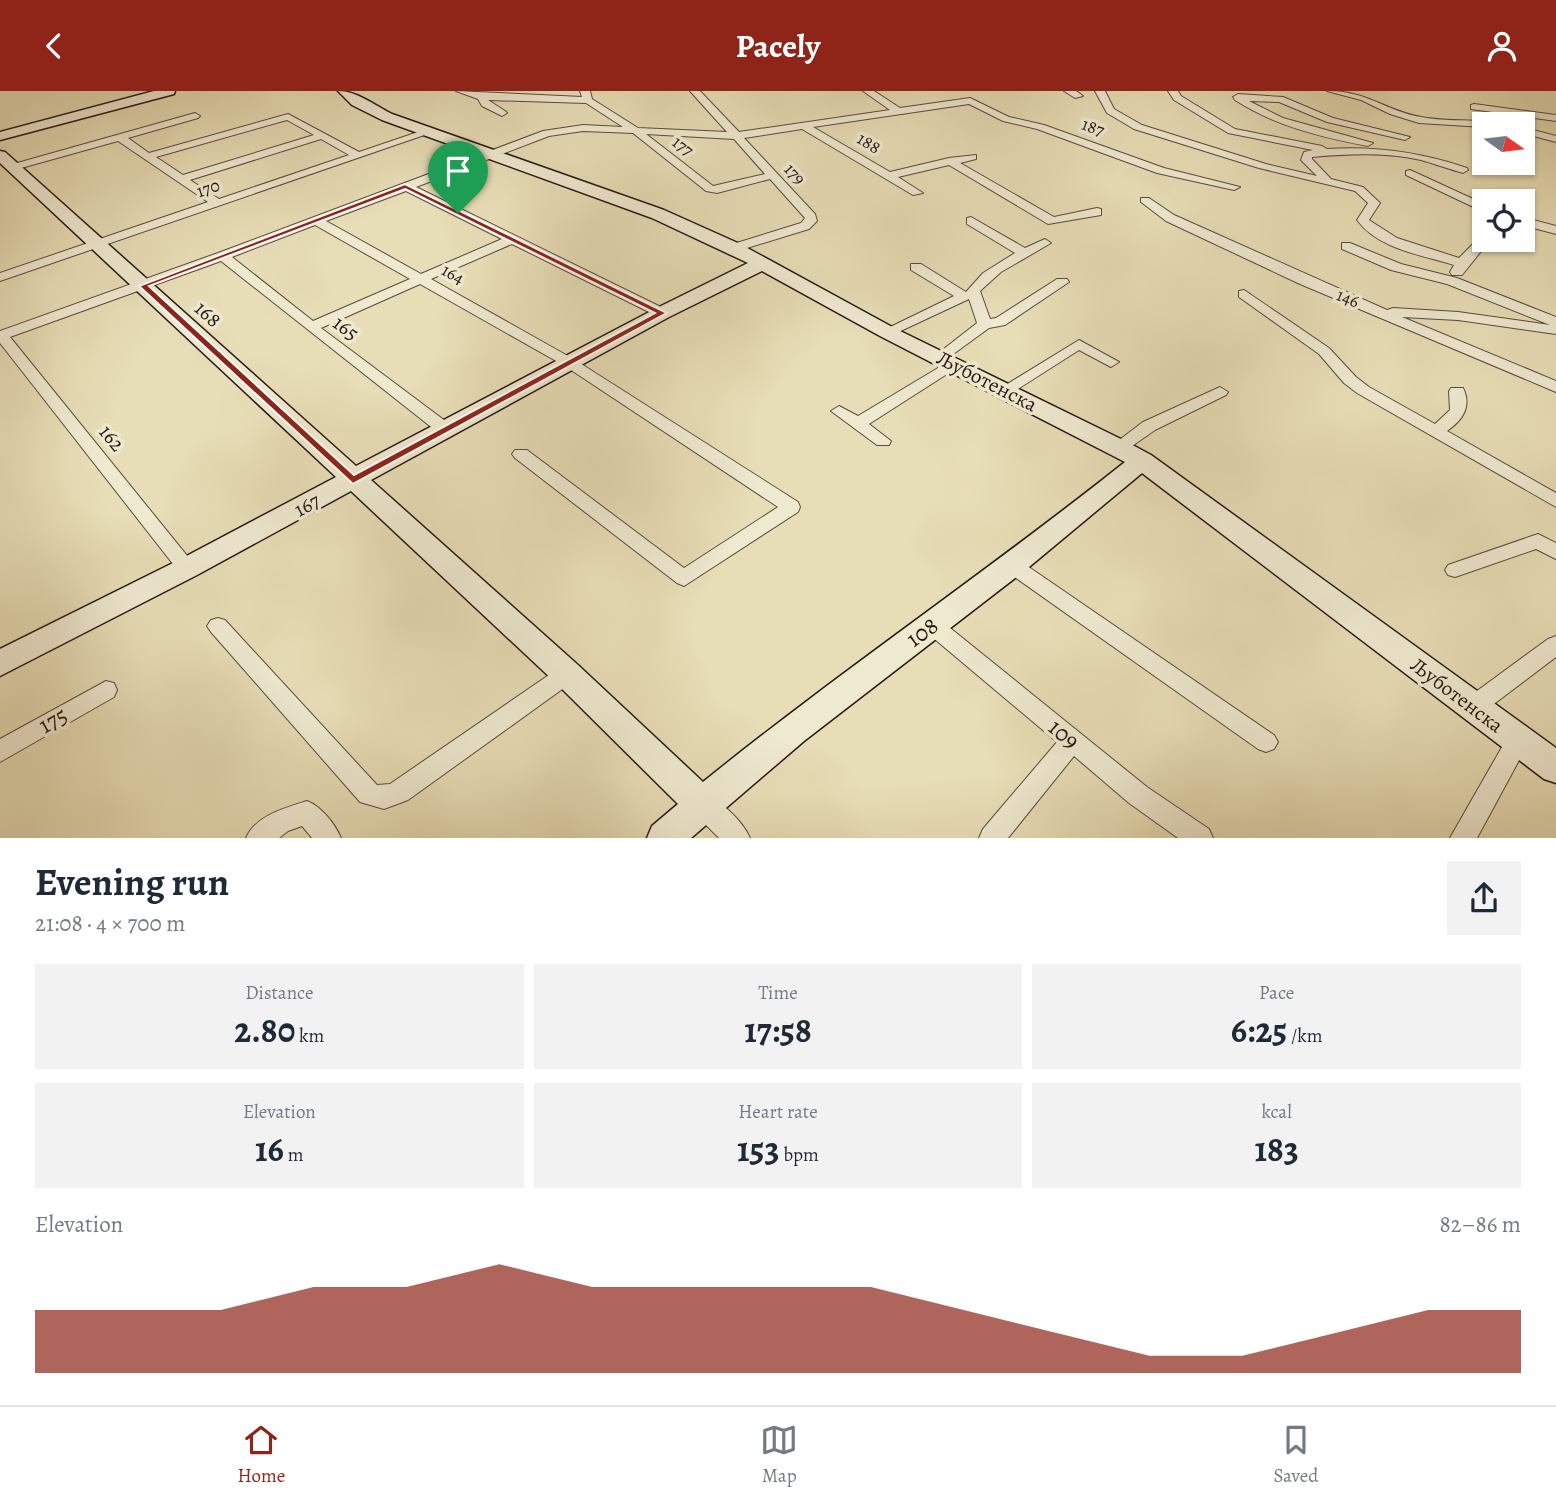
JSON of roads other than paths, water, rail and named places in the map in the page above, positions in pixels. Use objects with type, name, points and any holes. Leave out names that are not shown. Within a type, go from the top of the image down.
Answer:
[{"type":"street","points":[[0,136],[169,91]]},
{"type":"street","points":[[461,91],[482,97],[587,96]]},
{"type":"street","name":"179","points":[[695,91],[811,217],[811,221],[805,226],[733,248]]},
{"type":"street","name":"188","points":[[868,91],[896,110]]},
{"type":"street","points":[[1100,91],[1110,111],[1138,127],[1263,166],[1359,189],[1374,203],[1363,220],[1365,226],[1413,248],[1462,263]]},
{"type":"street","points":[[1173,91],[1177,98],[1233,131],[1334,152]]},
{"type":"street","points":[[1332,91],[1364,98],[1393,112],[1419,120],[1472,123]]},
{"type":"street","points":[[1236,94],[1280,99],[1330,120],[1405,137]]},
{"type":"street","points":[[1236,94],[1258,111],[1318,132],[1430,158],[1463,170]]},
{"type":"street","name":"177","points":[[587,96],[635,129],[710,189],[717,190],[772,175]]},
{"type":"street","name":"Љуботенска","points":[[351,97],[428,132],[658,215],[733,248],[887,332],[1130,454],[1556,768]]},
{"type":"street","points":[[482,97],[485,104],[502,113]]},
{"type":"street","name":"187","points":[[0,336],[144,286],[488,154],[547,133],[568,129],[635,129],[733,135],[973,101],[1006,119],[1040,127],[1161,171],[1234,187]]},
{"type":"street","points":[[1474,107],[1556,118]]},
{"type":"street","points":[[7,161],[119,138],[195,116]]},
{"type":"street","points":[[149,156],[283,118],[292,118],[359,156]]},
{"type":"street","name":"188","points":[[802,125],[917,193]]},
{"type":"street","name":"170","points":[[0,277],[428,132]]},
{"type":"street","points":[[1535,133],[1556,139]]},
{"type":"street","points":[[181,179],[322,137]]},
{"type":"street","points":[[119,138],[217,204]]},
{"type":"street","points":[[1328,180],[1310,167],[1306,156],[1390,150]]},
{"type":"street","points":[[888,176],[972,157]]},
{"type":"street","name":"168","points":[[7,161],[353,480]]},
{"type":"street","points":[[949,162],[1052,221],[1097,212]]},
{"type":"street","points":[[1410,173],[1437,183],[1472,202]]},
{"type":"street","points":[[405,186],[662,313]]},
{"type":"street","name":"146","points":[[1145,200],[1170,218],[1305,281],[1556,387]]},
{"type":"street","name":"164","points":[[315,220],[570,363],[791,507],[684,578],[521,454]]},
{"type":"street","points":[[971,221],[1024,254]]},
{"type":"street","points":[[1535,224],[1556,230]]},
{"type":"street","points":[[311,327],[512,239]]},
{"type":"street","points":[[985,324],[973,291],[988,276],[1045,243]]},
{"type":"street","points":[[1346,246],[1396,267],[1451,281],[1554,320]]},
{"type":"street","points":[[1451,281],[1473,252]]},
{"type":"street","name":"165","points":[[223,256],[446,430]]},
{"type":"street","name":"167","points":[[0,663],[187,568],[662,313],[761,264]]},
{"type":"street","points":[[887,332],[964,296],[916,267]]},
{"type":"street","points":[[859,423],[947,361],[985,324],[1000,322],[1062,282]]},
{"type":"street","points":[[1244,294],[1324,351],[1350,380],[1556,501]]},
{"type":"street","points":[[1383,312],[1554,320]]},
{"type":"street","name":"162","points":[[0,336],[187,568]]},
{"type":"street","points":[[1004,391],[1079,344],[1111,362]]},
{"type":"street","points":[[1436,431],[1450,422],[1458,412],[1462,401],[1457,391]]},
{"type":"street","points":[[1130,454],[1149,426],[1220,392]]},
{"type":"street","points":[[839,411],[883,441]]},
{"type":"street","name":"108","points":[[665,838],[702,804],[824,706],[1013,566],[1130,454]]},
{"type":"street","points":[[353,480],[567,674],[737,838]]},
{"type":"street","points":[[1455,571],[1538,541],[1556,552]]},
{"type":"street","points":[[1013,566],[1266,741]]},
{"type":"street","name":"109","points":[[932,625],[1138,795],[1200,838]]},
{"type":"street","points":[[218,626],[369,794],[382,799],[389,799],[567,674]]},
{"type":"street","points":[[1474,706],[1556,645]]},
{"type":"street","name":"175","points":[[0,751],[106,690]]},
{"type":"street","points":[[1463,838],[1518,740]]},
{"type":"street","points":[[992,838],[1072,741]]},
{"type":"street","points":[[259,838],[281,821],[307,813],[328,838]]}]
